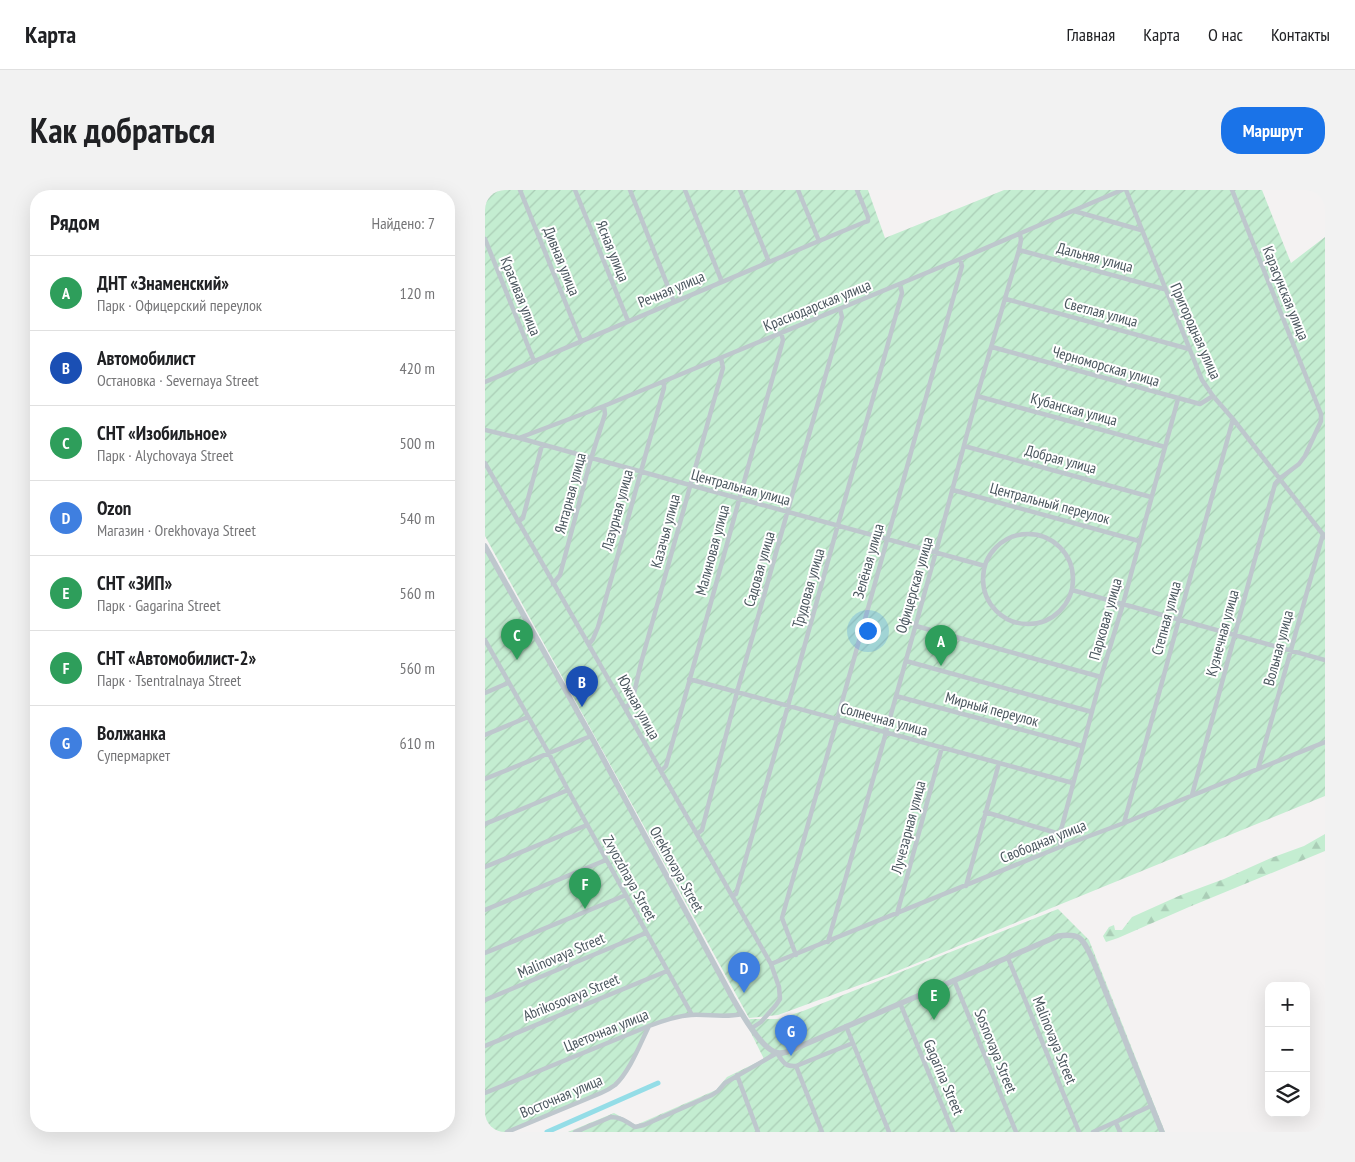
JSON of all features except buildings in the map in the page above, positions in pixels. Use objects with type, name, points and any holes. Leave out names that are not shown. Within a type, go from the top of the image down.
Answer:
[{"type":"street","name":"Дивная улица","points":[[520,190],[581,341]]},
{"type":"street","name":"Ясная улица","points":[[575,190],[628,321]]},
{"type":"street","points":[[630,190],[674,302]]},
{"type":"street","points":[[685,190],[722,282]]},
{"type":"street","points":[[740,190],[769,262]]},
{"type":"street","points":[[798,190],[819,241]]},
{"type":"street","name":"Речная улица","points":[[486,380],[868,221],[857,190]]},
{"type":"street","name":"Краснодарская улица","points":[[519,438],[604,406],[960,260],[1124,190]]},
{"type":"street","name":"Пригородная улица","points":[[1124,190],[1202,380],[1324,536]]},
{"type":"street","name":"Карасунская улица","points":[[1232,190],[1321,414],[1321,421],[1305,456],[1299,464],[1279,479]]},
{"type":"street","points":[[1074,211],[1141,230]]},
{"type":"street","name":"Офицерская улица","points":[[828,942],[936,553],[977,396],[1006,299],[1019,250],[1020,234]]},
{"type":"street","name":"Красивая улица","points":[[485,239],[534,361]]},
{"type":"street","name":"Дальняя улица","points":[[1019,250],[1164,289]]},
{"type":"street","name":"Зелёная улица","points":[[796,954],[781,918],[962,266],[960,260]]},
{"type":"street","name":"Трудовая улица","points":[[733,896],[839,525],[902,293],[900,284]]},
{"type":"street","name":"Светлая улица","points":[[1006,299],[1189,349]]},
{"type":"street","name":"Садовая улица","points":[[697,834],[702,830],[737,692],[842,316],[840,309]]},
{"type":"street","name":"Малиновая улица","points":[[661,771],[666,766],[783,340],[781,333]]},
{"type":"street","name":"Черноморская улица","points":[[991,347],[1200,404],[1213,396]]},
{"type":"street","name":"Казачья улица","points":[[625,708],[632,702],[723,368],[721,358]]},
{"type":"street","name":"Лазурная улица","points":[[589,644],[599,627],[664,388],[664,381]]},
{"type":"street","name":"Кубанская улица","points":[[977,396],[1165,447]]},
{"type":"street","name":"Парковая улица","points":[[1060,847],[1060,834],[1082,746],[1123,604],[1178,399]]},
{"type":"street","name":"Янтарная улица","points":[[553,584],[560,575],[605,414],[604,406]]},
{"type":"street","name":"Степная улица","points":[[1124,823],[1233,419]]},
{"type":"street","name":"Центральная улица","points":[[487,432],[519,438],[985,566]]},
{"type":"street","points":[[518,522],[523,518],[542,445]]},
{"type":"street","name":"Добрая улица","points":[[965,446],[1151,497]]},
{"type":"street","name":"Южная улица","points":[[485,463],[771,964],[779,987],[780,999],[761,1022],[752,1028]]},
{"type":"street","name":"Кузнечная улица","points":[[1192,795],[1275,484],[1279,479]]},
{"type":"street","name":"Центральный переулок","points":[[953,490],[1139,541]]},
{"type":"street","points":[[1032,534],[1046,538],[1058,546],[1067,557],[1072,570],[1072,590],[1065,606],[1055,615],[1043,621],[1030,624],[1017,622],[1005,617],[994,609],[987,597],[984,585],[985,566],[994,550],[1005,541],[1018,535],[1032,534]]},
{"type":"street","name":"Вольная улица","points":[[1258,768],[1290,650],[1324,536]]},
{"type":"street","name":"Orekhovaya Street","points":[[485,546],[742,1014],[768,1048],[777,1053]]},
{"type":"street","points":[[1072,590],[1325,660]]},
{"type":"street","points":[[916,626],[1101,677]]},
{"type":"street","name":"Zvyozdnaya Street","points":[[485,640],[487,649],[548,752],[567,790],[692,1015]]},
{"type":"street","points":[[906,661],[1092,712]]},
{"type":"street","name":"Солнечная улица","points":[[689,679],[1073,783]]},
{"type":"street","points":[[485,693],[508,683]]},
{"type":"street","name":"Мирный переулок","points":[[896,696],[1082,746]]},
{"type":"street","points":[[485,735],[528,717]]},
{"type":"street","points":[[485,779],[591,736]]},
{"type":"street","name":"Свободная улица","points":[[771,964],[1325,742]]},
{"type":"street","name":"Лучезарная улица","points":[[897,914],[942,747]]},
{"type":"street","points":[[966,886],[999,763]]},
{"type":"street","points":[[485,824],[567,790]]},
{"type":"street","points":[[985,812],[1060,834]]},
{"type":"street","points":[[485,867],[587,825]]},
{"type":"street","points":[[485,910],[606,860]]},
{"type":"street","points":[[485,953],[626,895]]},
{"type":"street","name":"Malinovaya Street","points":[[485,1000],[646,933]]},
{"type":"street","points":[[575,1132],[611,1117],[623,1119],[634,1130],[712,1096],[725,1082],[777,1053],[787,1052],[1058,936],[1072,934],[1083,940],[1092,958],[1162,1132]]},
{"type":"street","name":"Malinovaya Street","points":[[1008,958],[1079,1132]]},
{"type":"street","name":"Abrikosovaya Street","points":[[485,1046],[667,971]]},
{"type":"street","name":"Sosnovaya Street","points":[[953,980],[1016,1132]]},
{"type":"street","name":"Gagarina Street","points":[[900,1003],[953,1132]]},
{"type":"street","name":"Цветочная улица","points":[[485,1093],[666,1020],[692,1015],[732,1016],[742,1014]]},
{"type":"street","name":"Восточная улица","points":[[507,1132],[601,1093],[613,1086],[621,1079],[649,1026]]},
{"type":"street","points":[[846,1026],[889,1132]]},
{"type":"street","points":[[777,1053],[785,1064],[796,1066],[853,1043]]},
{"type":"street","points":[[796,1066],[823,1132]]},
{"type":"street","points":[[737,1075],[758,1132]]},
{"type":"street","points":[[1093,1132],[1151,1106]]},
{"type":"street","points":[[1116,1123],[1120,1132]]},
{"type":"green space","points":[[485,190],[868,190],[885,238],[1004,190],[1262,190],[1291,263],[1325,237],[1325,796],[895,972],[778,1015],[749,1018],[485,536]]},
{"type":"green space","points":[[485,546],[742,1014],[692,1015],[649,1025],[628,1067],[614,1086],[507,1132],[485,1132]]},
{"type":"green space","points":[[1325,834],[1325,851],[1118,938],[1106,942],[1103,936],[1109,927],[1114,925],[1115,930],[1122,930],[1132,917],[1181,895],[1304,846]]},
{"type":"green space","points":[[1058,909],[1089,940],[1165,1132],[568,1132],[614,1113],[636,1125],[716,1090],[727,1077],[764,1059],[745,1021],[751,1019],[778,1019],[803,1011]]},
{"type":"waterway","points":[[547,1132],[658,1083]]},
{"type":"place","name":"СНТ «Изобильное»","points":[[517,660]]},
{"type":"place","name":"ДНТ «Знаменский»","points":[[941,666]]},
{"type":"place","name":"Автомобилист","points":[[582,707]]},
{"type":"place","name":"СНТ «Автомобилист-2»","points":[[585,909]]},
{"type":"place","name":"Ozon","points":[[744,993]]},
{"type":"place","name":"СНТ «ЗИП»","points":[[934,1020]]},
{"type":"place","name":"Волжанка","points":[[791,1056]]}]
